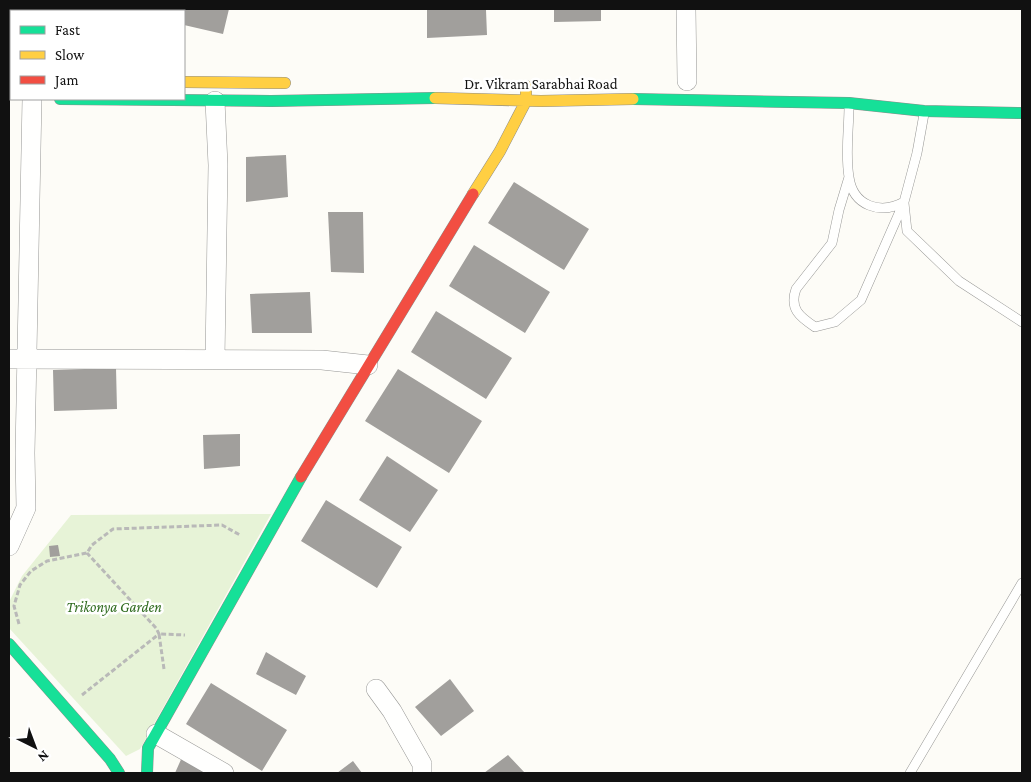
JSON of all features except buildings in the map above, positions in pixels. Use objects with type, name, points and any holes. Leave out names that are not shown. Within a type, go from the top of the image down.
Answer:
[{"type":"main road","points":[[185,82],[299,82]]},
{"type":"main road","name":"Dr. Vikram Sarabhai Road","points":[[526,101],[521,82],[541,83]]},
{"type":"main road","name":"Dr. Vikram Sarabhai Road","points":[[138,100],[215,101],[423,98],[526,101],[674,98],[849,103],[924,111],[1022,113]]},
{"type":"main road","points":[[146,773],[148,748],[262,544],[368,365],[500,150],[526,101]]},
{"type":"main road","points":[[9,644],[110,759],[118,773]]},
{"type":"street","points":[[686,9],[687,81]]},
{"type":"street","points":[[9,546],[26,508],[18,359],[32,100]]},
{"type":"street","points":[[215,101],[218,165],[215,359]]},
{"type":"street","points":[[18,359],[322,360],[368,365]]},
{"type":"street","points":[[376,689],[392,711],[422,764],[422,773]]},
{"type":"street","points":[[156,734],[224,773]]},
{"type":"lane","points":[[849,103],[849,177],[853,192],[868,207],[881,210],[894,208],[904,202]]},
{"type":"lane","points":[[849,177],[832,243],[796,289],[793,296],[794,308],[800,318],[816,327],[835,322],[861,300],[904,202],[917,153],[924,111]]},
{"type":"lane","points":[[904,202],[908,231],[959,281],[1022,322]]},
{"type":"lane","points":[[910,773],[1022,583]]},
{"type":"path","points":[[21,630],[14,606],[20,584],[31,571],[47,561],[87,553],[92,545],[113,529],[222,525],[241,536],[241,544]]},
{"type":"path","points":[[87,553],[156,628],[159,634],[165,671]]},
{"type":"path","points":[[79,700],[159,634],[189,635]]},
{"type":"path","points":[[78,690],[87,703]]},
{"type":"green space","name":"Trikonya Garden","points":[[271,514],[140,749],[126,756],[9,628],[9,602],[22,576],[71,515]]},
{"type":"traffic: fast","points":[[166,100],[271,101],[435,98]]},
{"type":"traffic: fast","points":[[633,99],[849,103],[924,111],[1022,113]]},
{"type":"traffic: fast","points":[[147,773],[148,748],[301,477]]},
{"type":"traffic: fast","points":[[9,644],[110,759],[119,773]]},
{"type":"traffic: slow","points":[[185,82],[285,83]]},
{"type":"traffic: slow","points":[[473,194],[500,151],[526,101],[526,86]]},
{"type":"traffic: slow","points":[[435,98],[541,101],[633,99]]},
{"type":"traffic: jam","points":[[301,477],[473,194]]}]
